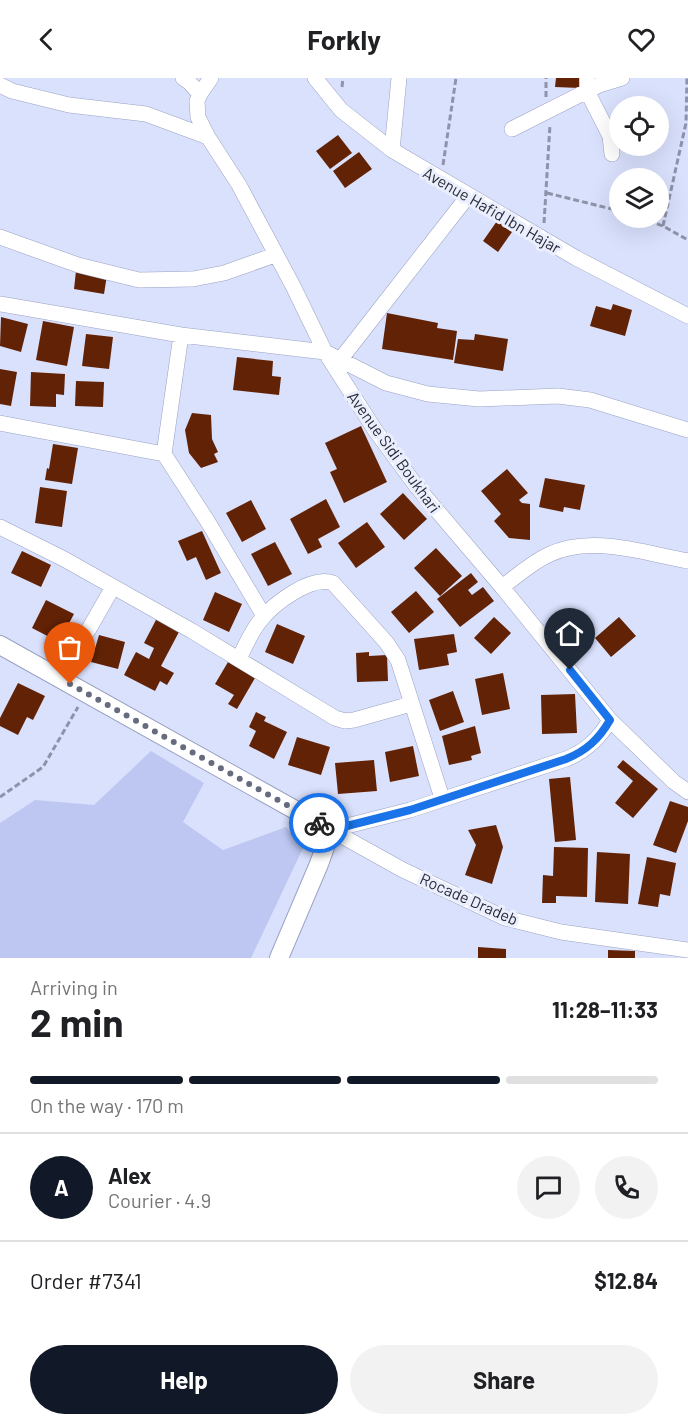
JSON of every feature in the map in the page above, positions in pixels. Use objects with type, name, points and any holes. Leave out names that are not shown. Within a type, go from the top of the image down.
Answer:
[{"type":"street","points":[[183,78],[200,94],[211,78]]},
{"type":"street","name":"Avenue Hafid Ibn Hajar","points":[[315,78],[341,110],[392,150],[441,181],[576,258],[688,316]]},
{"type":"street","points":[[392,150],[399,78]]},
{"type":"street","points":[[513,129],[551,108],[587,84],[622,78]]},
{"type":"street","points":[[587,84],[609,130]]},
{"type":"street","points":[[0,85],[69,105],[146,114],[208,137]]},
{"type":"street","name":"Avenue Sidi Boukhari","points":[[200,94],[196,107],[198,117],[208,137],[239,185],[325,352],[375,430],[405,472],[502,586],[610,720],[688,792]]},
{"type":"street","points":[[340,360],[468,196]]},
{"type":"street","points":[[0,237],[78,265],[139,280],[193,279],[224,273],[276,255]]},
{"type":"street","points":[[0,304],[182,335],[325,352],[386,383],[414,392],[479,399],[543,396],[573,398],[605,404],[688,430]]},
{"type":"street","points":[[182,335],[164,454],[264,616]]},
{"type":"street","points":[[0,423],[164,454]]},
{"type":"street","points":[[0,526],[114,587],[341,720],[360,719],[411,704]]},
{"type":"street","points":[[502,586],[550,553],[582,546],[613,548],[688,561]]},
{"type":"street","points":[[239,659],[264,616],[280,602],[309,585],[320,581],[332,583],[365,618],[394,654],[442,798]]},
{"type":"street","points":[[54,675],[89,629],[114,587]]},
{"type":"street","name":"Rocade Dradeb","points":[[0,645],[403,870],[506,918],[561,932],[688,950]]},
{"type":"street","points":[[279,958],[331,830],[380,819],[576,755],[594,743],[610,720]]},
{"type":"path","points":[[441,181],[456,78]]},
{"type":"path","points":[[669,199],[686,123],[687,78]]},
{"type":"path","points":[[542,238],[551,108]]},
{"type":"path","points":[[546,194],[609,208]]},
{"type":"path","points":[[667,228],[688,240]]},
{"type":"path","points":[[0,797],[43,767],[86,692]]},
{"type":"shaded area","points":[[151,751],[204,783],[183,822],[223,850],[286,827],[303,848],[251,958],[0,958],[0,823],[35,800],[94,805]]},
{"type":"building","points":[[556,78],[580,78],[580,88],[555,87]]},
{"type":"building","points":[[338,135],[352,153],[330,169],[316,151]]},
{"type":"building","points":[[359,152],[372,169],[345,188],[333,171]]},
{"type":"building","points":[[497,221],[512,232],[498,252],[483,241]]},
{"type":"building","points":[[76,271],[107,275],[104,294],[74,289]]},
{"type":"building","points":[[613,304],[632,310],[625,336],[590,326],[596,306],[611,310]]},
{"type":"building","points":[[387,313],[438,323],[437,328],[457,331],[453,360],[382,349]]},
{"type":"building","points":[[1,317],[28,324],[21,352],[0,346]]},
{"type":"building","points":[[43,321],[74,327],[67,366],[36,360]]},
{"type":"building","points":[[86,334],[113,337],[109,369],[82,366]]},
{"type":"building","points":[[475,334],[508,339],[503,371],[454,363],[458,339],[474,340]]},
{"type":"building","points":[[237,357],[273,361],[272,376],[281,377],[279,395],[233,390]]},
{"type":"building","points":[[0,369],[17,372],[11,406],[0,404]]},
{"type":"building","points":[[31,372],[65,374],[64,395],[56,394],[56,407],[30,406]]},
{"type":"building","points":[[76,381],[104,382],[103,407],[75,406]]},
{"type":"building","points":[[192,413],[211,415],[212,439],[218,452],[214,454],[218,462],[201,468],[189,453],[185,430]]},
{"type":"building","points":[[361,426],[387,482],[344,503],[330,472],[337,469],[325,443]]},
{"type":"building","points":[[53,444],[78,448],[72,484],[45,480]]},
{"type":"building","points":[[507,469],[528,493],[519,500],[530,504],[530,540],[509,538],[494,521],[501,514],[481,491]]},
{"type":"building","points":[[545,478],[585,485],[580,510],[564,507],[563,512],[539,507]]},
{"type":"building","points":[[40,487],[67,491],[62,527],[35,523]]},
{"type":"building","points":[[403,493],[427,519],[404,540],[380,514]]},
{"type":"building","points":[[326,499],[340,527],[318,539],[322,547],[308,554],[290,519]]},
{"type":"building","points":[[251,500],[266,529],[242,542],[226,513]]},
{"type":"building","points":[[367,522],[385,547],[356,568],[338,543]]},
{"type":"building","points":[[202,531],[221,573],[206,580],[196,557],[187,561],[178,541]]},
{"type":"building","points":[[275,542],[292,574],[268,586],[251,554]]},
{"type":"building","points":[[436,548],[462,576],[440,596],[414,568]]},
{"type":"building","points":[[22,551],[51,565],[41,587],[11,573]]},
{"type":"building","points":[[471,573],[478,582],[468,590],[472,595],[483,587],[494,601],[460,627],[437,599]]},
{"type":"building","points":[[416,591],[434,612],[409,633],[391,612]]},
{"type":"building","points":[[215,592],[242,604],[229,632],[203,620]]},
{"type":"building","points":[[46,600],[74,614],[59,642],[32,628]]},
{"type":"building","points":[[494,617],[511,633],[491,654],[474,638]]},
{"type":"building","points":[[619,617],[636,636],[611,657],[595,638]]},
{"type":"building","points":[[157,618],[180,630],[161,666],[174,673],[167,685],[160,681],[155,691],[124,675],[136,652],[149,659],[154,648],[144,643]]},
{"type":"building","points":[[277,624],[305,636],[293,664],[265,652]]},
{"type":"building","points":[[454,634],[457,652],[447,654],[449,665],[419,670],[414,639]]},
{"type":"building","points":[[99,635],[125,642],[118,669],[91,662]]},
{"type":"building","points":[[369,652],[369,656],[387,655],[388,681],[357,682],[356,653]]},
{"type":"building","points":[[228,662],[255,678],[237,709],[228,704],[234,695],[215,684]]},
{"type":"building","points":[[503,673],[510,709],[482,715],[475,679]]},
{"type":"building","points":[[18,683],[45,696],[33,720],[27,717],[18,735],[0,726],[0,718]]},
{"type":"building","points":[[453,691],[464,722],[440,731],[429,700]]},
{"type":"building","points":[[575,694],[577,733],[542,734],[541,695]]},
{"type":"building","points":[[256,712],[266,717],[264,721],[287,732],[274,759],[249,746],[256,731],[249,727]]},
{"type":"building","points":[[475,726],[481,753],[471,756],[472,760],[449,765],[442,736]]},
{"type":"building","points":[[297,737],[330,747],[321,775],[288,765]]},
{"type":"building","points":[[413,746],[419,776],[390,782],[385,752]]},
{"type":"building","points":[[374,760],[377,791],[338,794],[335,763]]},
{"type":"building","points":[[623,760],[658,789],[633,818],[615,803],[633,781],[617,767]]},
{"type":"building","points":[[570,777],[576,840],[555,842],[549,779]]},
{"type":"building","points":[[670,801],[688,807],[688,821],[676,853],[653,845]]},
{"type":"building","points":[[496,825],[503,847],[492,884],[465,875],[476,845],[468,830]]},
{"type":"building","points":[[554,847],[588,848],[587,897],[556,896],[556,903],[542,903],[543,875],[553,876]]},
{"type":"building","points":[[597,852],[630,854],[628,904],[595,902]]},
{"type":"building","points":[[647,857],[676,863],[670,896],[660,894],[658,907],[638,904]]},
{"type":"building","points":[[478,947],[506,949],[506,958],[478,958]]},
{"type":"building","points":[[608,950],[635,951],[635,958],[608,958]]},
{"type":"way so far","points":[[70,684],[319,823]]},
{"type":"route","points":[[319,823],[331,830],[380,819],[566,759],[585,750],[600,736],[610,720],[570,670]]}]
